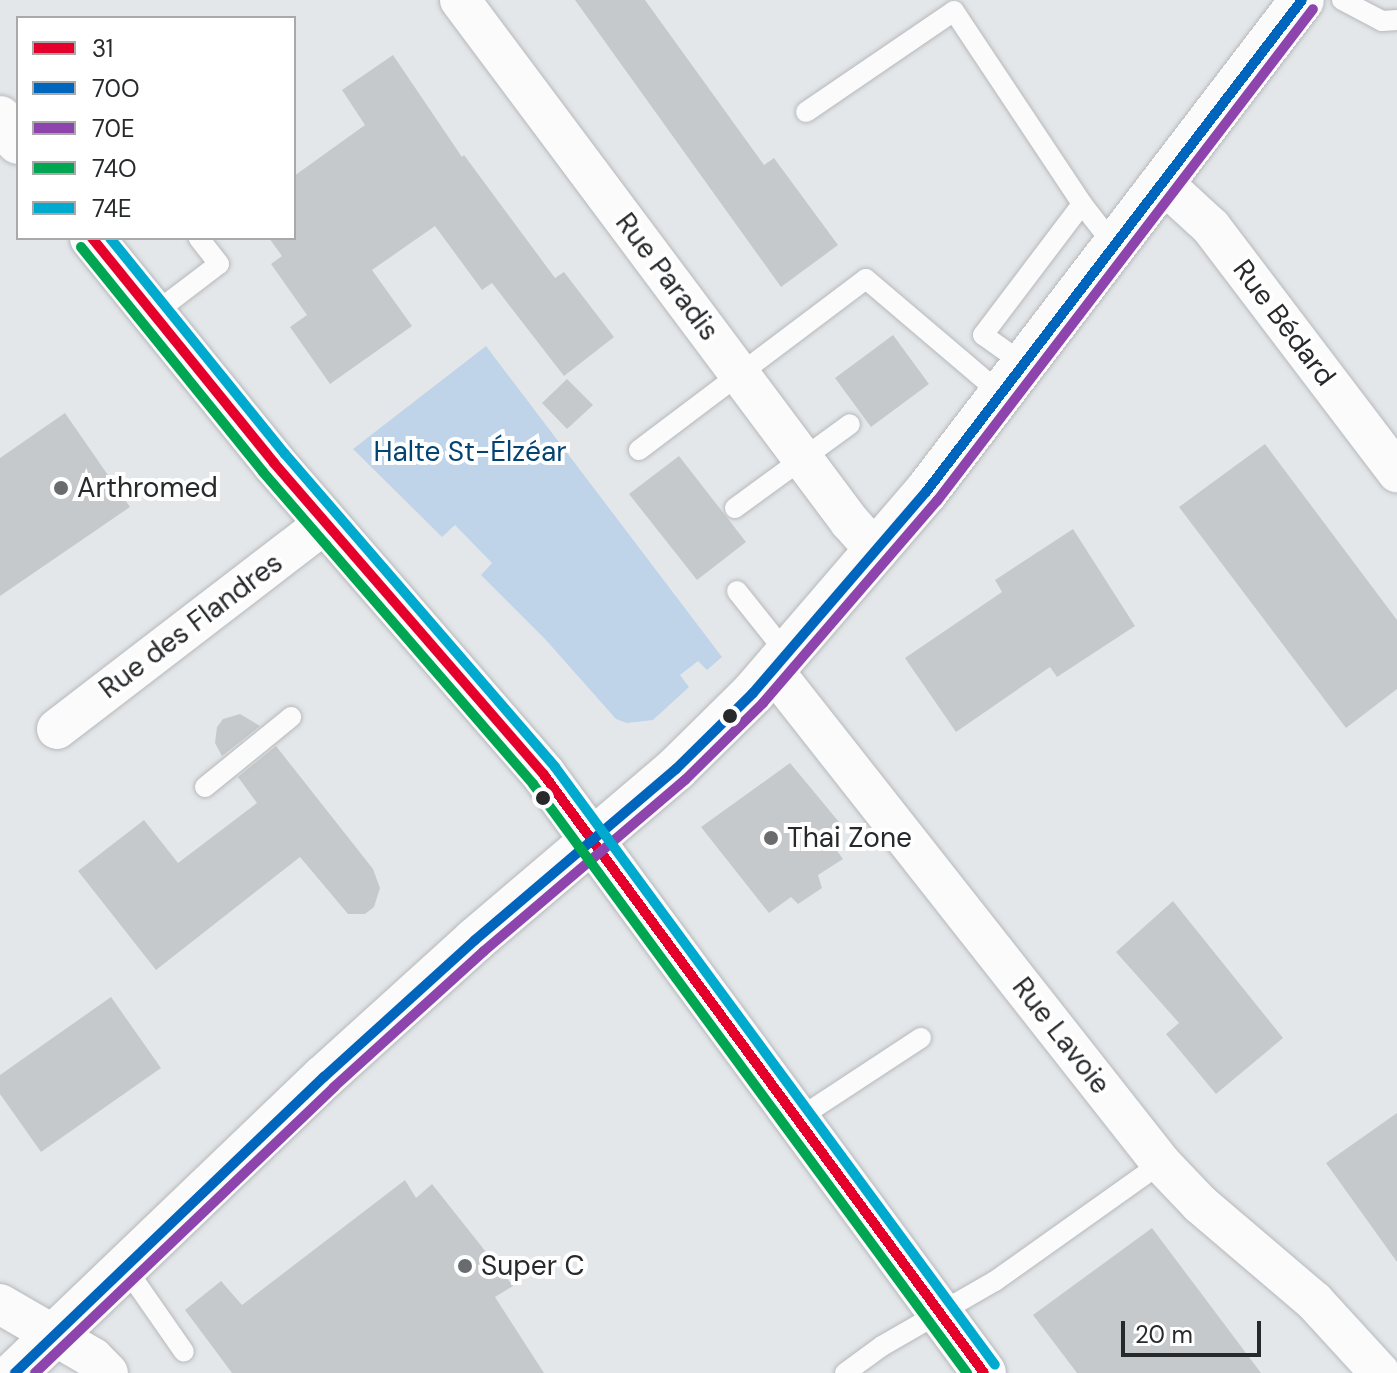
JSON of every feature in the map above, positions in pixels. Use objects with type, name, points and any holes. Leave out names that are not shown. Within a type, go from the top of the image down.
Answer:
[{"type":"street","name":"Rue Paradis","points":[[460,0],[802,458],[877,552]]},
{"type":"street","points":[[15,1373],[324,1077],[687,759],[780,663],[877,552],[1302,0]]},
{"type":"street","points":[[0,118],[16,139]]},
{"type":"street","name":"Rue Bédard","points":[[1162,182],[1211,227],[1397,472]]},
{"type":"street","points":[[94,240],[325,523],[544,775],[984,1373]]},
{"type":"street","name":"Rue des Flandres","points":[[57,729],[325,523]]},
{"type":"street","name":"Rue Lavoie","points":[[780,663],[1161,1163],[1200,1204],[1314,1301],[1380,1373]]},
{"type":"street","points":[[0,1304],[93,1358],[108,1373]]},
{"type":"lane","points":[[1342,0],[1382,21],[1397,20]]},
{"type":"lane","points":[[806,112],[954,11],[1082,204],[1114,245]]},
{"type":"lane","points":[[963,360],[1082,204]]},
{"type":"lane","points":[[152,315],[219,264],[201,240]]},
{"type":"lane","points":[[639,450],[866,279],[963,360],[1012,379]]},
{"type":"lane","points":[[983,335],[1012,379]]},
{"type":"lane","points":[[735,508],[850,424]]},
{"type":"lane","points":[[737,591],[780,663]]},
{"type":"lane","points":[[205,787],[291,717]]},
{"type":"lane","points":[[799,1118],[921,1038]]},
{"type":"lane","points":[[845,1373],[882,1346],[995,1281],[1161,1163]]},
{"type":"lane","points":[[125,1267],[184,1352]]},
{"type":"green space","name":"Halte St-Élzéar","points":[[486,346],[722,657],[707,670],[698,661],[680,675],[689,687],[653,720],[627,723],[616,719],[545,639],[481,575],[492,563],[455,525],[442,537],[353,449]]},
{"type":"building","points":[[575,0],[645,0],[764,165],[774,158],[838,245],[781,287]]},
{"type":"building","points":[[393,55],[462,157],[464,155],[555,278],[564,272],[614,337],[564,376],[492,283],[482,290],[435,226],[372,270],[412,326],[330,384],[290,327],[307,315],[271,264],[282,256],[270,240],[296,240],[296,175],[365,125],[342,90]]},
{"type":"building","points":[[893,335],[929,384],[871,427],[835,378]]},
{"type":"building","points":[[567,379],[593,405],[567,429],[542,403]]},
{"type":"building","points":[[65,413],[130,507],[0,596],[0,458]]},
{"type":"building","points":[[1265,444],[1397,620],[1397,689],[1346,728],[1179,507]]},
{"type":"building","points":[[679,456],[746,542],[697,580],[629,494]]},
{"type":"building","points":[[1073,529],[1135,626],[1057,677],[1050,667],[956,732],[905,658],[1002,592],[995,580]]},
{"type":"building","points":[[240,714],[260,726],[222,756],[215,743],[217,727],[223,719]]},
{"type":"building","points":[[276,746],[373,869],[380,888],[374,907],[365,914],[348,914],[300,857],[156,970],[78,871],[144,820],[178,863],[257,803],[238,777]]},
{"type":"building","name":"Thai Zone","points":[[790,763],[844,828],[829,840],[843,859],[818,875],[822,888],[798,904],[791,897],[769,913],[701,827]]},
{"type":"building","points":[[1173,901],[1283,1038],[1216,1094],[1166,1034],[1179,1023],[1116,952]]},
{"type":"building","points":[[111,997],[161,1068],[41,1152],[0,1094],[0,1075]]},
{"type":"building","points":[[1397,1113],[1397,1262],[1326,1163]]},
{"type":"building","points":[[405,1180],[416,1198],[432,1184],[513,1286],[495,1297],[544,1373],[232,1373],[185,1310],[221,1281],[242,1305]]},
{"type":"building","points":[[1152,1228],[1261,1373],[1077,1373],[1033,1315]]},
{"type":"transit line","name":"70O","points":[[15,1373],[324,1077],[475,940],[676,769],[753,693],[926,492],[1302,0]]},
{"type":"transit line","name":"70E","points":[[35,1373],[334,1087],[484,951],[685,780],[763,703],[937,501],[1313,9]]},
{"type":"transit line","name":"31","points":[[94,240],[274,463],[544,775],[984,1373]]},
{"type":"transit line","name":"74E","points":[[112,240],[285,454],[555,767],[995,1365]]},
{"type":"transit line","name":"74O","points":[[81,247],[263,472],[533,784],[967,1373]]},
{"type":"place","name":"Arthromed","points":[[61,488]]},
{"type":"place","name":"Thai Zone","points":[[771,838]]},
{"type":"place","name":"Super C","points":[[465,1266]]}]
